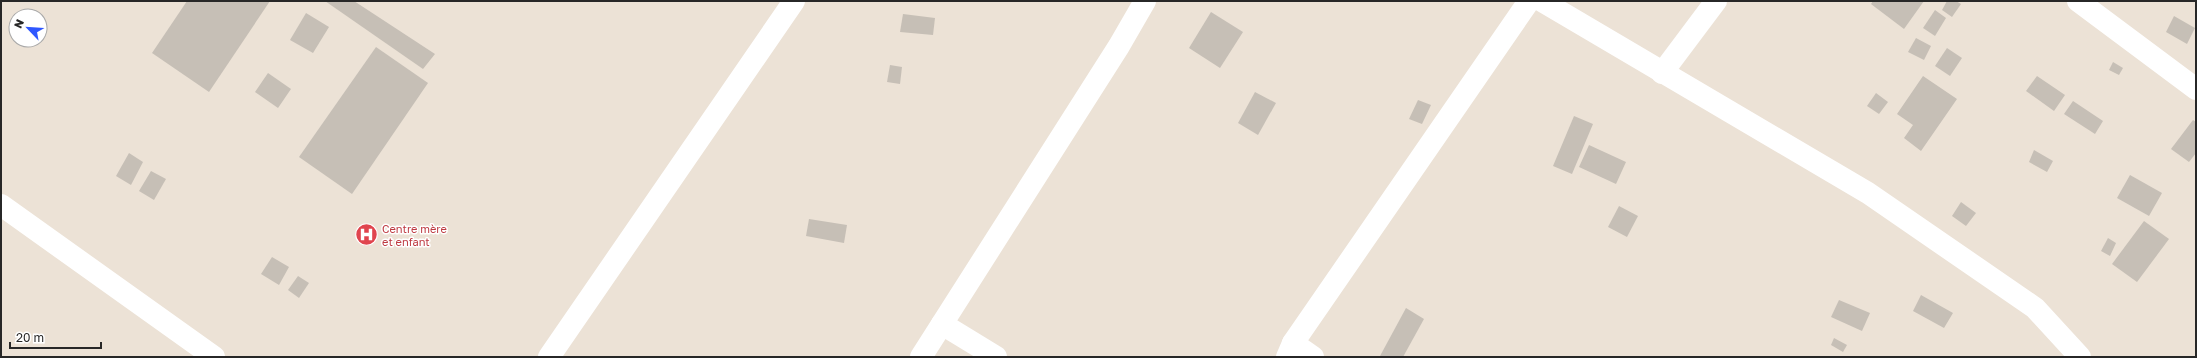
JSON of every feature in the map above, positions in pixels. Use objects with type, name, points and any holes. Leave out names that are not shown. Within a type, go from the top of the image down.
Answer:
[{"type":"street","points":[[549,357],[794,1]]},
{"type":"street","points":[[921,357],[1119,46],[1145,1]]},
{"type":"street","points":[[1313,357],[1290,350],[1529,1]]},
{"type":"street","points":[[1542,1],[1868,193],[2035,308],[2080,357]]},
{"type":"street","points":[[1662,73],[1716,1]]},
{"type":"street","points":[[2078,1],[2196,89]]},
{"type":"street","points":[[1,205],[203,354]]},
{"type":"street","points":[[942,324],[996,357]]},
{"type":"building","points":[[187,1],[270,1],[209,92],[152,53]]},
{"type":"building","points":[[325,1],[354,1],[435,54],[423,69]]},
{"type":"building","points":[[1873,1],[1924,1],[1904,29],[1871,4]]},
{"type":"building","points":[[1947,1],[1956,1],[1961,4],[1952,17],[1942,10]]},
{"type":"building","points":[[1935,10],[1946,18],[1935,36],[1923,28]]},
{"type":"building","points":[[1211,12],[1243,32],[1220,68],[1189,48]]},
{"type":"building","points":[[306,13],[329,27],[313,53],[290,40]]},
{"type":"building","points":[[903,14],[935,18],[933,35],[900,32]]},
{"type":"building","points":[[2174,16],[2195,28],[2187,44],[2166,32]]},
{"type":"building","points":[[1916,38],[1931,46],[1924,60],[1908,52]]},
{"type":"building","points":[[376,47],[428,83],[352,194],[299,157]]},
{"type":"building","points":[[1947,48],[1962,58],[1950,76],[1935,66]]},
{"type":"building","points":[[2113,62],[2123,68],[2119,75],[2109,70]]},
{"type":"building","points":[[890,65],[902,67],[900,84],[887,82]]},
{"type":"building","points":[[268,73],[291,89],[278,108],[255,92]]},
{"type":"building","points":[[1923,76],[1957,99],[1921,151],[1904,138],[1913,125],[1897,114]]},
{"type":"building","points":[[2037,76],[2065,95],[2054,111],[2026,91]]},
{"type":"building","points":[[1255,92],[1276,103],[1258,135],[1238,123]]},
{"type":"building","points":[[1876,93],[1888,102],[1879,114],[1867,106]]},
{"type":"building","points":[[1418,100],[1431,105],[1422,124],[1409,119]]},
{"type":"building","points":[[2073,101],[2103,121],[2095,134],[2064,114]]},
{"type":"building","points":[[1574,116],[1593,124],[1572,174],[1553,166]]},
{"type":"building","points":[[2193,120],[2196,122],[2196,153],[2189,162],[2171,149]]},
{"type":"building","points":[[1589,145],[1626,162],[1616,184],[1579,167]]},
{"type":"building","points":[[2034,150],[2053,161],[2047,172],[2029,162]]},
{"type":"building","points":[[129,153],[143,162],[131,185],[116,176]]},
{"type":"building","points":[[151,171],[166,179],[154,200],[139,191]]},
{"type":"building","points":[[2130,175],[2162,193],[2149,216],[2117,198]]},
{"type":"building","points":[[1961,202],[1976,213],[1966,226],[1952,216]]},
{"type":"building","points":[[1619,206],[1638,216],[1627,237],[1608,227]]},
{"type":"building","points":[[809,219],[847,225],[844,243],[806,236]]},
{"type":"building","points":[[2144,221],[2169,239],[2137,282],[2112,264]]},
{"type":"building","points":[[2108,238],[2116,243],[2110,256],[2101,251]]},
{"type":"building","points":[[272,257],[289,267],[279,285],[261,274]]},
{"type":"building","points":[[298,276],[309,283],[299,298],[288,290]]},
{"type":"building","points":[[1921,295],[1953,313],[1944,328],[1913,311]]},
{"type":"building","points":[[1839,300],[1870,313],[1862,331],[1831,317]]},
{"type":"building","points":[[1406,308],[1424,319],[1403,357],[1380,356]]},
{"type":"building","points":[[1834,338],[1847,345],[1843,352],[1831,345]]},
{"type":"place","name":"Centre mère et enfant","points":[[366,235]]}]
